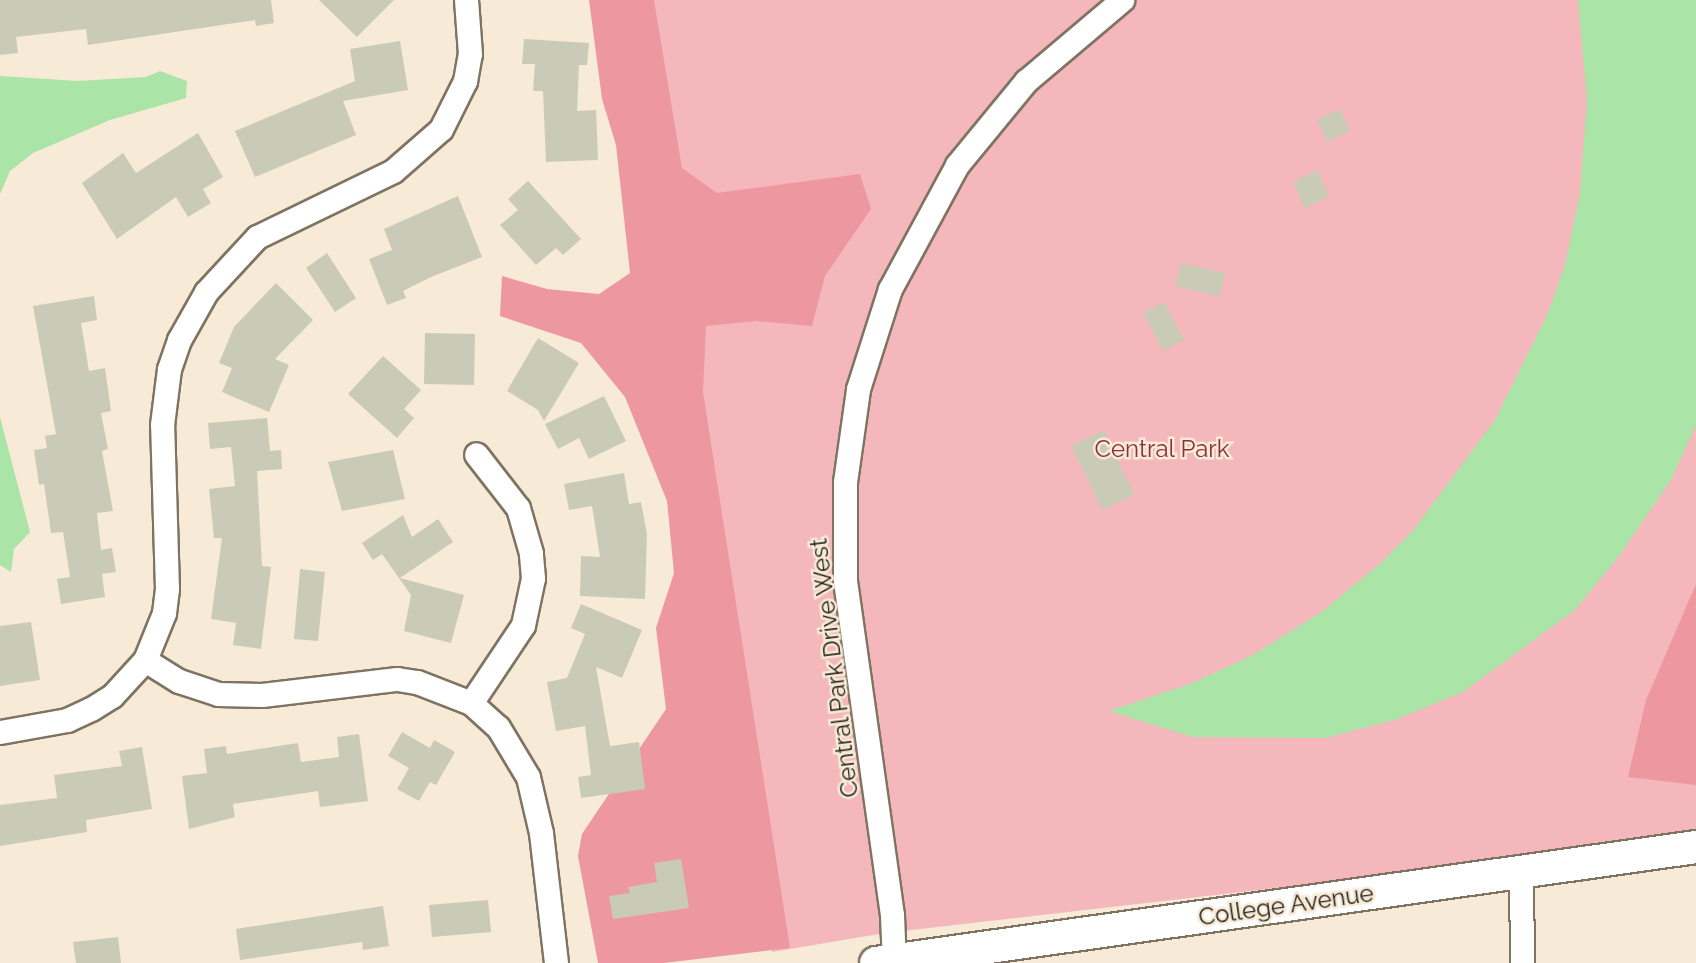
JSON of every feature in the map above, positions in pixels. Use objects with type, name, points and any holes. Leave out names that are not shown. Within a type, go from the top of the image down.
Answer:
[{"type":"main road","name":"College Avenue","points":[[888,962],[1696,847]]},
{"type":"street","points":[[0,732],[67,720],[91,709],[112,696],[145,660],[164,613],[167,589],[162,425],[169,369],[179,340],[205,292],[257,237],[393,171],[441,130],[465,81],[470,54],[466,0]]},
{"type":"street","name":"Central Park Drive West","points":[[888,962],[892,915],[845,579],[845,482],[858,389],[893,282],[957,165],[1037,70],[1122,0]]},
{"type":"street","points":[[471,703],[523,625],[533,578],[531,552],[518,508],[476,454]]},
{"type":"street","points":[[145,660],[179,681],[218,694],[262,695],[397,679],[417,681],[471,703],[504,736],[528,777],[541,834],[556,963]]},
{"type":"street","points":[[1521,871],[1522,963]]},
{"type":"green space","name":"Central Park","points":[[640,0],[1696,0],[1696,840],[885,933],[772,952]]},
{"type":"shaded area","points":[[589,0],[654,0],[682,168],[717,193],[860,174],[871,209],[825,276],[812,326],[757,321],[706,326],[703,392],[790,948],[664,963],[598,963],[578,856],[582,834],[666,709],[656,628],[674,573],[667,501],[625,397],[581,343],[500,316],[502,276],[547,289],[599,294],[630,273],[616,145],[602,99]]},
{"type":"shaded area","points":[[1578,0],[1696,0],[1696,425],[1671,480],[1619,556],[1575,610],[1463,692],[1394,720],[1325,738],[1192,737],[1109,711],[1192,683],[1251,656],[1320,613],[1381,563],[1415,528],[1495,420],[1547,315],[1565,265],[1580,193],[1587,100]]},
{"type":"shaded area","points":[[160,71],[187,81],[186,98],[110,120],[33,153],[10,171],[0,194],[0,76],[78,81],[146,77]]},
{"type":"shaded area","points":[[0,417],[30,532],[14,549],[11,572],[0,565]]},
{"type":"shaded area","points":[[1696,584],[1696,785],[1628,777],[1646,700]]},
{"type":"building","points":[[0,0],[271,0],[274,23],[256,26],[255,20],[88,45],[86,29],[16,37],[18,53],[0,55]]},
{"type":"building","points":[[319,0],[394,0],[357,37]]},
{"type":"building","points":[[524,39],[589,43],[587,65],[579,65],[577,111],[596,110],[598,160],[546,162],[543,91],[533,91],[535,64],[522,64]]},
{"type":"building","points":[[400,41],[408,90],[343,101],[356,135],[255,177],[235,131],[355,81],[350,49]]},
{"type":"building","points":[[1340,109],[1350,131],[1327,142],[1317,119]]},
{"type":"building","points":[[198,133],[223,177],[203,189],[211,203],[188,217],[176,197],[117,239],[82,183],[123,153],[136,173]]},
{"type":"building","points":[[1317,170],[1329,196],[1305,208],[1293,182]]},
{"type":"building","points":[[528,181],[581,239],[563,255],[556,248],[536,265],[500,225],[518,210],[508,199]]},
{"type":"building","points":[[458,196],[482,257],[403,291],[406,298],[387,305],[369,259],[392,250],[384,229]]},
{"type":"building","points":[[327,253],[356,298],[335,312],[306,268]]},
{"type":"building","points":[[1180,263],[1225,273],[1220,296],[1175,286]]},
{"type":"building","points":[[276,283],[313,320],[275,359],[289,365],[269,412],[222,392],[232,368],[219,363],[234,327]]},
{"type":"building","points":[[94,296],[97,320],[81,323],[89,371],[105,368],[111,411],[101,413],[108,449],[102,451],[113,511],[97,513],[101,550],[112,548],[116,572],[102,574],[105,597],[61,604],[57,579],[70,577],[63,532],[51,533],[44,484],[39,485],[34,450],[47,448],[45,436],[56,434],[33,306]]},
{"type":"building","points":[[1164,302],[1184,340],[1163,351],[1143,313]]},
{"type":"building","points":[[425,333],[475,334],[474,385],[424,384]]},
{"type":"building","points":[[538,338],[579,363],[544,421],[538,410],[507,391]]},
{"type":"building","points":[[383,356],[421,390],[404,409],[414,418],[397,438],[348,394]]},
{"type":"building","points":[[604,396],[626,441],[589,459],[579,438],[558,449],[545,424]]},
{"type":"building","points":[[267,418],[270,451],[281,450],[282,469],[257,471],[262,566],[271,567],[261,649],[233,645],[236,623],[211,619],[222,538],[214,538],[209,489],[235,486],[231,447],[210,449],[208,423]]},
{"type":"building","points":[[1104,430],[1134,495],[1102,510],[1071,446]]},
{"type":"building","points":[[393,450],[405,499],[342,511],[328,462]]},
{"type":"building","points":[[624,473],[629,504],[641,502],[647,534],[645,599],[580,596],[581,556],[600,557],[592,506],[569,510],[564,484]]},
{"type":"building","points":[[403,515],[412,537],[438,519],[453,542],[400,578],[464,595],[451,643],[404,631],[411,595],[382,554],[373,560],[362,543]]},
{"type":"building","points":[[300,569],[325,572],[318,641],[294,639]]},
{"type":"building","points":[[581,604],[642,630],[622,678],[596,667],[610,746],[639,742],[645,789],[581,798],[578,777],[591,775],[585,726],[556,731],[547,682],[567,678],[585,634],[571,628]]},
{"type":"building","points":[[31,622],[40,680],[0,686],[0,626]]},
{"type":"building","points":[[402,732],[430,748],[434,740],[455,752],[436,785],[430,782],[419,801],[397,789],[409,768],[388,756]]},
{"type":"building","points":[[359,734],[368,801],[320,807],[318,791],[233,804],[235,817],[189,829],[182,776],[207,773],[204,749],[226,746],[227,754],[298,743],[301,762],[339,757],[337,737]]},
{"type":"building","points":[[142,747],[152,809],[86,820],[87,832],[0,846],[0,805],[57,798],[54,775],[122,766],[119,751]]},
{"type":"building","points":[[681,859],[689,908],[613,919],[609,896],[630,893],[628,887],[657,882],[654,863]]},
{"type":"building","points":[[488,900],[491,932],[432,937],[429,905]]},
{"type":"building","points":[[383,906],[389,946],[363,950],[362,942],[240,960],[236,929]]},
{"type":"building","points":[[118,937],[121,963],[76,963],[73,942]]}]
